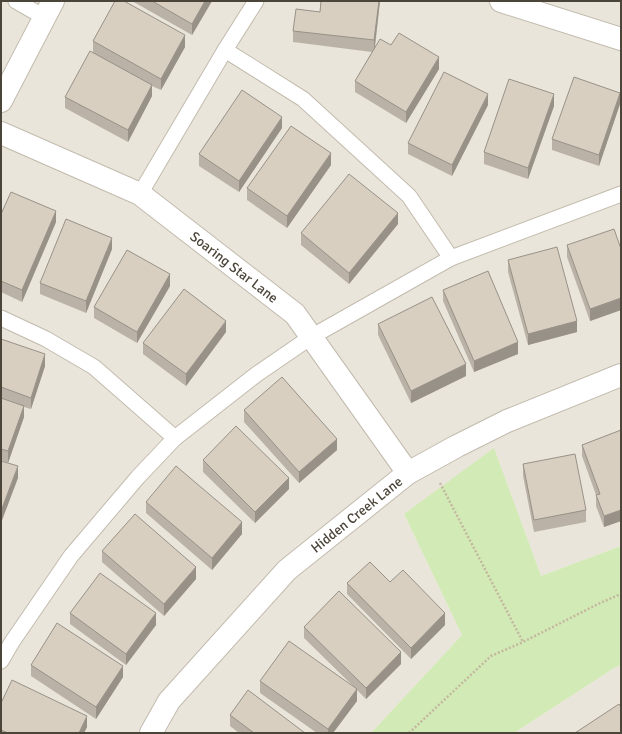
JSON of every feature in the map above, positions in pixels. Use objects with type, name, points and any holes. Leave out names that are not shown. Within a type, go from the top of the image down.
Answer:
[{"type":"street","points":[[501,1],[621,39]]},
{"type":"street","points":[[1,101],[49,9]]},
{"type":"street","name":"Soaring Star Lane","points":[[1,133],[140,194],[295,314],[408,473]]},
{"type":"street","name":"Hidden Creek Lane","points":[[152,733],[169,701],[287,570],[408,473],[507,421],[621,375]]},
{"type":"lane","points":[[16,1],[49,9]]},
{"type":"lane","points":[[140,194],[225,50],[256,1]]},
{"type":"lane","points":[[225,50],[303,99],[409,196],[451,258]]},
{"type":"lane","points":[[1,661],[12,642],[71,556],[138,477],[175,438],[257,374],[311,337],[451,258],[621,194]]},
{"type":"lane","points":[[1,318],[46,339],[94,367],[175,438]]},
{"type":"path","points":[[408,473],[436,476],[523,642]]},
{"type":"path","points":[[409,733],[491,656],[621,594]]},
{"type":"shaded area","points":[[1,1],[621,1],[621,546],[541,576],[494,449],[404,514],[462,635],[371,733],[1,733]]},
{"type":"shaded area","points":[[621,665],[621,733],[514,733],[614,668]]},
{"type":"green space","points":[[494,448],[541,576],[621,546],[621,665],[614,668],[514,733],[371,733],[462,635],[404,514]]},
{"type":"building","points":[[115,1],[124,1],[185,35],[161,79],[93,41]]},
{"type":"building","points":[[152,1],[205,1],[192,24]]},
{"type":"building","points":[[321,1],[379,1],[374,40],[293,31],[296,9],[320,12]]},
{"type":"building","points":[[399,33],[439,57],[406,112],[355,81],[380,39],[391,45]]},
{"type":"building","points":[[90,51],[152,85],[128,130],[65,97]]},
{"type":"building","points":[[444,72],[488,94],[452,165],[408,143]]},
{"type":"building","points":[[574,77],[620,93],[599,155],[552,139]]},
{"type":"building","points":[[509,79],[554,94],[528,168],[484,152]]},
{"type":"building","points":[[242,90],[282,117],[239,181],[199,154]]},
{"type":"building","points":[[291,126],[331,153],[287,216],[247,188]]},
{"type":"building","points":[[349,174],[398,213],[349,273],[301,233]]},
{"type":"building","points":[[11,192],[56,211],[22,290],[1,281],[1,214]]},
{"type":"building","points":[[66,219],[112,238],[86,301],[40,283]]},
{"type":"building","points":[[614,229],[621,249],[621,298],[590,309],[567,245]]},
{"type":"building","points":[[557,247],[577,321],[528,334],[508,260]]},
{"type":"building","points":[[127,250],[170,274],[137,332],[94,307]]},
{"type":"building","points":[[488,271],[518,342],[474,361],[443,290]]},
{"type":"building","points":[[184,289],[226,321],[186,374],[143,343]]},
{"type":"building","points":[[432,297],[466,364],[411,391],[378,324]]},
{"type":"building","points":[[1,339],[45,354],[31,398],[1,387]]},
{"type":"building","points":[[282,377],[337,439],[299,472],[244,410]]},
{"type":"building","points":[[1,398],[24,406],[8,451],[1,449]]},
{"type":"building","points":[[236,426],[289,478],[255,512],[203,460]]},
{"type":"building","points":[[621,430],[621,510],[604,516],[596,495],[600,494],[582,445]]},
{"type":"building","points":[[575,454],[586,510],[534,520],[523,464]]},
{"type":"building","points":[[1,461],[18,466],[1,511]]},
{"type":"building","points":[[176,466],[242,522],[212,558],[146,502]]},
{"type":"building","points":[[135,514],[196,567],[164,604],[102,551]]},
{"type":"building","points":[[370,562],[390,582],[403,570],[445,613],[411,648],[347,583]]},
{"type":"building","points":[[100,573],[156,613],[126,654],[70,613]]},
{"type":"building","points":[[339,591],[401,652],[366,688],[304,627]]},
{"type":"building","points":[[57,623],[123,666],[96,707],[31,665]]},
{"type":"building","points":[[289,641],[357,689],[328,729],[260,681]]},
{"type":"building","points":[[12,680],[87,716],[79,733],[8,733],[1,730],[1,703]]},
{"type":"building","points":[[248,690],[305,733],[254,733],[230,715]]},
{"type":"building","points":[[619,704],[621,707],[621,733],[575,733]]}]
